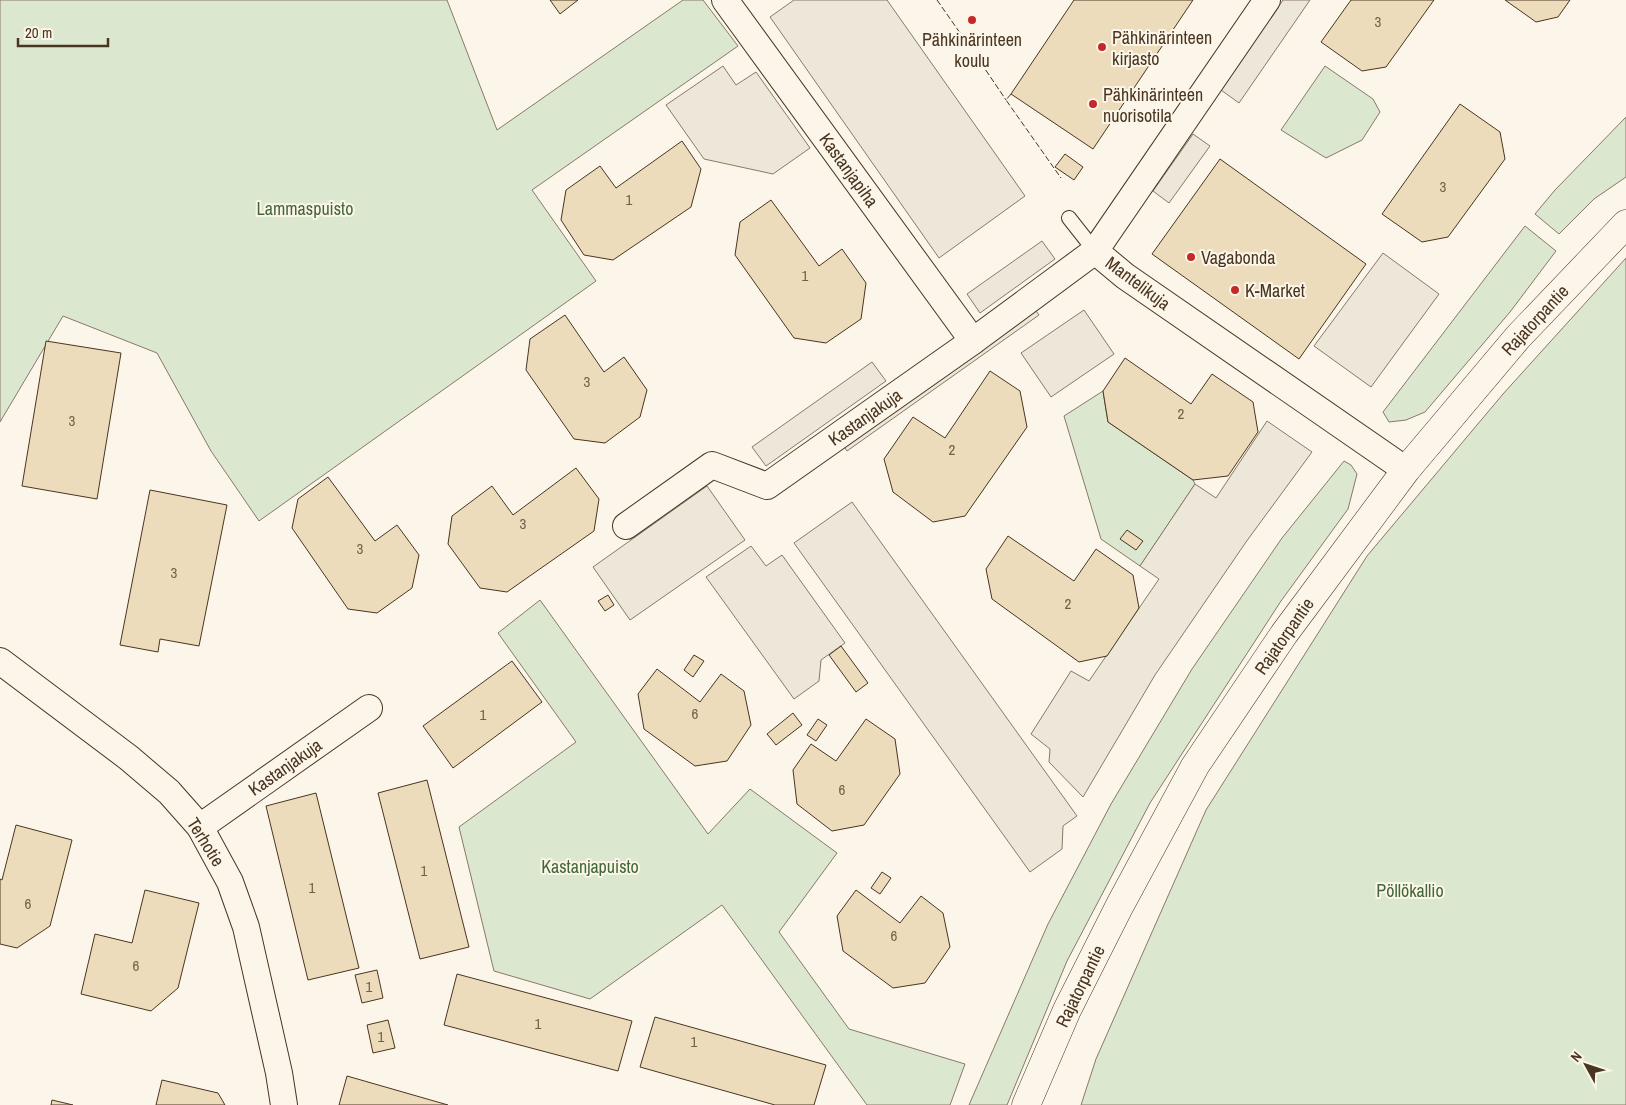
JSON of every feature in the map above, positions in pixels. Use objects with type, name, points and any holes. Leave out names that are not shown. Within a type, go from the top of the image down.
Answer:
[{"type":"main road","name":"Rajatorpantie","points":[[1026,1105],[1067,1010],[1120,905],[1195,766],[1284,634],[1406,470],[1518,337],[1626,224]]},
{"type":"street","name":"Kastanjapiha","points":[[725,0],[972,341]]},
{"type":"street","name":"Mantelikuja","points":[[1267,0],[1095,251],[1125,276],[1406,470]]},
{"type":"street","name":"Kastanjakuja","points":[[626,526],[712,465],[767,486],[972,341],[1095,251]]},
{"type":"street","name":"Terhotie","points":[[0,661],[129,758],[169,792],[200,827],[230,882],[246,928],[279,1073],[284,1105]]},
{"type":"street","name":"Kastanjakuja","points":[[200,827],[369,708]]},
{"type":"lane","points":[[1069,218],[1095,251]]},
{"type":"green space","name":"Lammaspuisto","points":[[0,0],[447,0],[497,130],[683,0],[703,0],[738,46],[532,190],[596,281],[259,521],[211,451],[157,353],[63,316],[0,422]]},
{"type":"green space","points":[[1325,66],[1373,99],[1380,112],[1362,140],[1326,158],[1281,130]]},
{"type":"green space","points":[[1626,117],[1626,177],[1594,199],[1559,234],[1535,214],[1555,190]]},
{"type":"green space","points":[[1525,226],[1556,251],[1510,312],[1425,412],[1406,420],[1389,422],[1383,412]]},
{"type":"green space","name":"Pöllökallio","points":[[1626,258],[1626,1105],[1081,1105],[1096,1059],[1206,810],[1367,556],[1503,394]]},
{"type":"green space","points":[[1103,391],[1108,422],[1193,480],[1195,484],[1140,566],[1101,539],[1064,416]]},
{"type":"green space","points":[[1344,461],[1351,465],[1357,474],[1348,509],[1281,601],[1150,803],[1067,961],[1007,1105],[969,1105],[1048,924],[1111,804],[1192,669],[1282,538]]},
{"type":"green space","name":"Kastanjapuisto","points":[[540,600],[708,834],[750,789],[837,853],[779,932],[849,1029],[965,1064],[950,1105],[867,1105],[722,905],[590,999],[494,971],[459,827],[576,742],[498,633]]},
{"type":"shaded area","points":[[794,0],[887,0],[1025,196],[939,258],[770,17]]},
{"type":"shaded area","points":[[1283,0],[1310,0],[1239,103],[1221,90]]},
{"type":"shaded area","points":[[723,66],[736,85],[756,72],[810,148],[773,174],[704,159],[666,105]]},
{"type":"shaded area","points":[[1193,134],[1210,146],[1169,203],[1153,191]]},
{"type":"shaded area","points":[[1042,241],[1055,259],[980,313],[967,294]]},
{"type":"shaded area","points":[[1383,253],[1439,294],[1371,387],[1314,346]]},
{"type":"shaded area","points":[[1033,307],[1039,315],[847,451],[841,442]]},
{"type":"shaded area","points":[[1084,310],[1114,354],[1051,397],[1021,353]]},
{"type":"shaded area","points":[[872,362],[886,381],[766,466],[752,447]]},
{"type":"shaded area","points":[[1267,421],[1312,452],[1246,542],[1155,675],[1083,797],[1049,762],[1050,749],[1031,734],[1071,671],[1089,681],[1159,579],[1140,566],[1195,484],[1216,498]]},
{"type":"shaded area","points":[[707,486],[745,540],[630,620],[593,567]]},
{"type":"shaded area","points":[[852,502],[1077,816],[1063,826],[1062,849],[1030,872],[794,543]]},
{"type":"shaded area","points":[[751,546],[766,566],[782,555],[845,643],[821,660],[819,681],[794,699],[706,577]]},
{"type":"building","points":[[550,0],[578,0],[560,14]]},
{"type":"building","name":"Pähkinärinteen kirjasto","points":[[1074,0],[1193,0],[1093,149],[1011,94]]},
{"type":"building","points":[[1351,0],[1434,0],[1386,67],[1362,71],[1321,42]]},
{"type":"building","points":[[1505,0],[1570,0],[1558,17],[1536,22]]},
{"type":"building","points":[[1460,104],[1500,132],[1505,159],[1448,237],[1422,242],[1382,214]]},
{"type":"building","points":[[682,141],[701,169],[691,207],[613,260],[584,255],[561,220],[566,190],[600,166],[616,188]]},
{"type":"building","points":[[1065,154],[1083,167],[1074,180],[1055,167]]},
{"type":"building","points":[[1220,159],[1366,264],[1299,359],[1152,254]]},
{"type":"building","points":[[771,200],[819,266],[842,249],[866,283],[861,319],[826,343],[794,338],[735,255],[740,222]]},
{"type":"building","points":[[565,315],[604,372],[624,357],[647,390],[640,417],[605,443],[574,439],[526,370],[530,339]]},
{"type":"building","points":[[46,341],[121,353],[97,499],[22,486]]},
{"type":"building","points":[[1125,358],[1191,404],[1212,374],[1253,402],[1258,432],[1228,476],[1193,480],[1108,422],[1103,391]]},
{"type":"building","points":[[990,371],[1020,391],[1027,427],[965,516],[933,522],[893,492],[884,459],[913,417],[945,438]]},
{"type":"building","points":[[576,468],[599,499],[594,531],[507,592],[480,588],[448,544],[452,516],[492,486],[513,515]]},
{"type":"building","points":[[328,477],[375,541],[397,525],[419,555],[412,588],[377,613],[348,609],[292,528],[298,499]]},
{"type":"building","points":[[150,490],[227,505],[199,646],[160,639],[158,652],[120,645]]},
{"type":"building","points":[[1127,530],[1143,541],[1136,550],[1120,539]]},
{"type":"building","points":[[1008,536],[1074,581],[1096,549],[1133,575],[1139,608],[1107,656],[1079,662],[992,599],[986,569]]},
{"type":"building","points":[[608,595],[614,605],[605,611],[598,601]]},
{"type":"building","points":[[841,646],[868,683],[856,692],[829,655]]},
{"type":"building","points":[[694,655],[704,661],[693,677],[684,670]]},
{"type":"building","points":[[512,661],[542,702],[453,768],[423,726]]},
{"type":"building","points":[[657,669],[700,702],[721,674],[744,691],[751,725],[727,761],[695,766],[644,729],[638,694]]},
{"type":"building","points":[[793,713],[802,725],[776,745],[767,734]]},
{"type":"building","points":[[818,719],[827,725],[816,741],[807,735]]},
{"type":"building","points":[[866,719],[895,739],[900,774],[864,825],[832,831],[797,804],[793,770],[811,744],[836,761]]},
{"type":"building","points":[[427,780],[469,947],[420,959],[378,793]]},
{"type":"building","points":[[316,793],[359,968],[308,980],[266,806]]},
{"type":"building","points":[[16,825],[72,840],[50,926],[17,948],[0,944],[0,879],[2,880]]},
{"type":"building","points":[[882,872],[891,878],[880,894],[871,888]]},
{"type":"building","points":[[145,890],[199,903],[178,988],[151,1011],[81,994],[95,934],[132,943]]},
{"type":"building","points":[[856,890],[900,923],[921,896],[943,913],[950,947],[925,983],[893,988],[843,951],[837,916]]},
{"type":"building","points":[[377,970],[383,998],[362,1003],[355,975]]},
{"type":"building","points":[[457,974],[632,1021],[618,1071],[444,1025]]},
{"type":"building","points":[[655,1017],[826,1065],[814,1105],[775,1105],[640,1067]]},
{"type":"building","points":[[388,1020],[395,1048],[373,1053],[367,1025]]},
{"type":"building","points":[[347,1076],[448,1105],[339,1105]]},
{"type":"building","points":[[162,1080],[218,1093],[225,1105],[156,1105]]},
{"type":"building","points":[[52,1100],[73,1105],[51,1105]]},
{"type":"fence","points":[[937,0],[965,40]]},
{"type":"fence","points":[[981,63],[1006,100]]},
{"type":"fence","points":[[1011,94],[1006,100],[1061,178]]},
{"type":"place","name":"Pähkinärinteen koulu","points":[[972,20]]},
{"type":"place","name":"Pähkinärinteen kirjasto","points":[[1102,47]]},
{"type":"place","name":"Pähkinärinteen nuorisotila","points":[[1093,104]]},
{"type":"place","name":"Vagabonda","points":[[1191,257]]},
{"type":"place","name":"K-Market","points":[[1235,290]]}]
